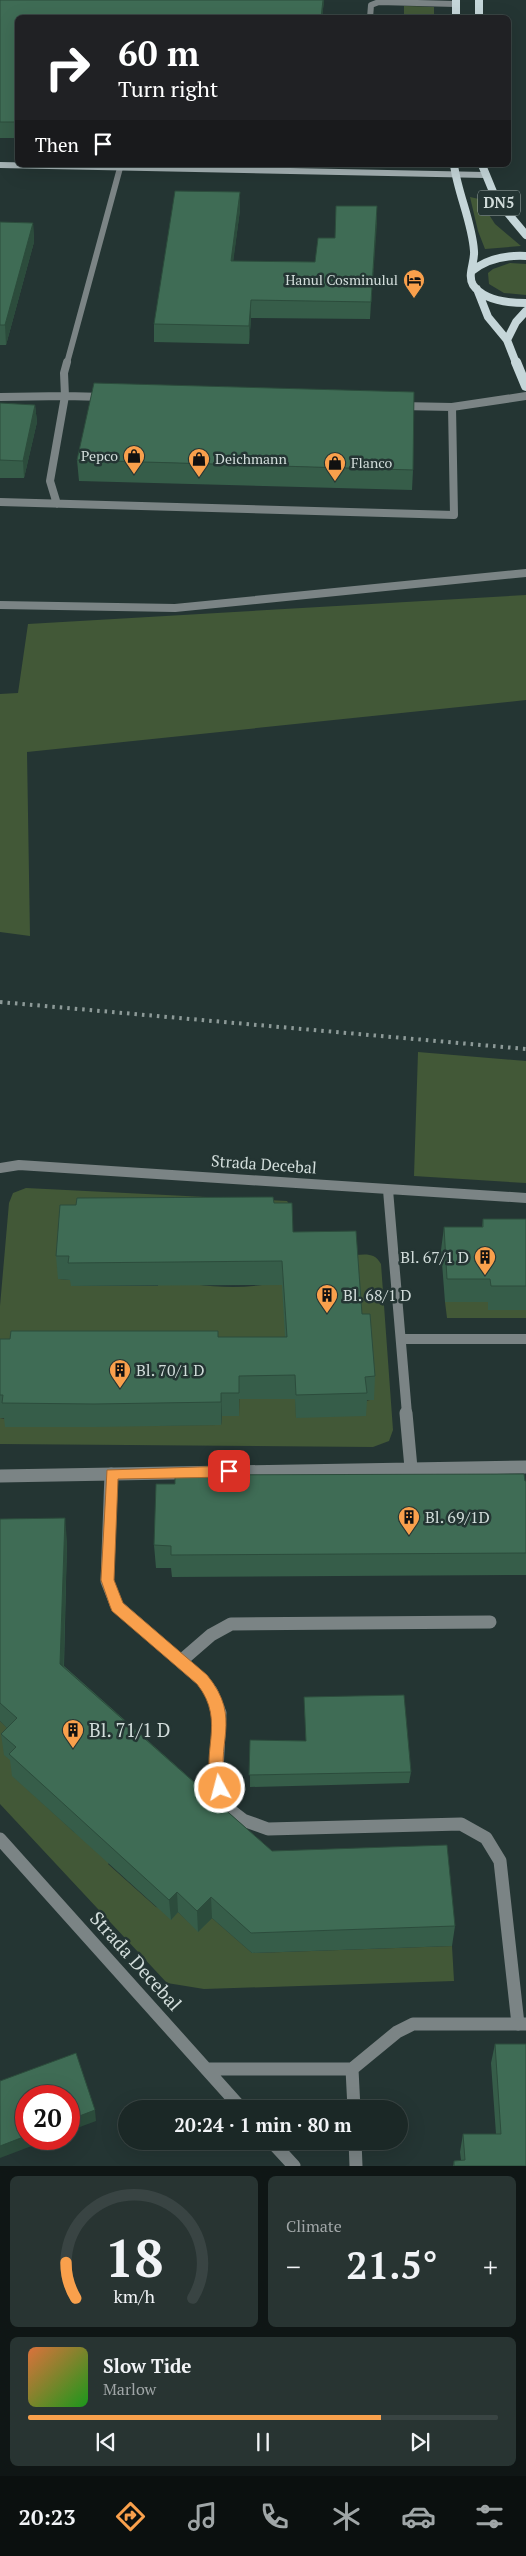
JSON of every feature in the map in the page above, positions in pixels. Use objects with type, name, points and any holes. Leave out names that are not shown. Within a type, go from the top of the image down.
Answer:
[{"type":"main road","points":[[479,0],[480,15]]},
{"type":"main road","points":[[456,2],[456,15]]},
{"type":"main road","points":[[0,165],[15,165]]},
{"type":"main road","points":[[80,167],[485,175]]},
{"type":"main road","name":"DN5","points":[[454,167],[472,243],[472,271],[470,280],[476,289]]},
{"type":"main road","name":"DN5","points":[[483,167],[496,199],[526,235]]},
{"type":"main road","points":[[472,271],[477,266],[495,258],[526,256]]},
{"type":"main road","points":[[476,289],[500,301],[526,304]]},
{"type":"main road","points":[[476,289],[488,317],[507,340],[526,386]]},
{"type":"main road","points":[[507,340],[516,322],[526,311]]},
{"type":"street","points":[[370,15],[371,5],[406,1],[456,2]]},
{"type":"street","points":[[356,167],[356,173]]},
{"type":"street","points":[[57,504],[50,481],[66,396],[64,374],[120,168]]},
{"type":"street","points":[[0,397],[66,396],[115,398]]},
{"type":"street","points":[[393,406],[452,407],[526,396]]},
{"type":"street","points":[[0,502],[454,515],[452,407]]},
{"type":"street","points":[[0,605],[175,608],[526,573]]},
{"type":"street","name":"Strada Decebal","points":[[0,1168],[28,1166],[526,1198]]},
{"type":"street","points":[[388,1190],[411,1468]]},
{"type":"street","points":[[401,1339],[526,1339]]},
{"type":"street","points":[[0,1476],[526,1467]]},
{"type":"street","points":[[112,1474],[108,1580],[110,1592],[117,1606],[202,1680],[214,1694],[220,1713],[216,1776],[224,1800],[242,1819],[268,1829],[461,1824],[486,1838],[500,1861],[522,2024],[413,2024],[397,2032],[352,2069],[206,2069]]},
{"type":"street","points":[[181,1661],[211,1635],[231,1624],[490,1622]]},
{"type":"street","name":"Strada Decebal","points":[[0,1839],[234,2100]]},
{"type":"street","points":[[352,2069],[354,2100]]},
{"type":"street","points":[[279,2150],[294,2166]]},
{"type":"street","points":[[355,2150],[356,2166]]},
{"type":"green space","points":[[404,6],[434,7],[434,15],[404,15]]},
{"type":"green space","points":[[470,197],[479,199],[495,224],[521,246],[485,249],[478,231]]},
{"type":"green space","points":[[510,263],[526,264],[526,295],[504,293],[489,284],[488,273],[493,269]]},
{"type":"green space","points":[[526,595],[526,700],[27,752],[30,936],[0,932],[0,694],[18,693],[28,624]]},
{"type":"green space","points":[[418,1052],[526,1061],[526,1183],[414,1176]]},
{"type":"green space","points":[[26,1188],[287,1201],[292,1208],[59,1279],[71,1280],[71,1286],[158,1286],[158,1278],[208,1286],[244,1287],[278,1282],[293,1277],[296,1418],[374,1399],[361,1337],[355,1255],[373,1256],[379,1260],[381,1264],[393,1430],[389,1441],[373,1447],[0,1444],[0,1418],[42,1426],[221,1425],[222,1416],[239,1416],[240,1361],[0,1363],[0,1306],[9,1203],[13,1193]]},
{"type":"green space","points":[[445,1302],[488,1302],[489,1310],[526,1310],[526,1318],[447,1318]]},
{"type":"green space","points":[[0,1721],[20,1740],[20,1769],[13,1776],[74,1832],[116,1856],[108,1864],[156,1907],[178,1912],[198,1931],[212,1918],[252,1953],[452,1946],[454,1981],[204,1989],[167,1983],[0,1804]]},
{"type":"building","points":[[0,0],[323,0],[321,15],[15,15],[15,122],[0,122]]},
{"type":"building","points":[[175,191],[240,192],[231,261],[315,262],[318,238],[335,238],[336,206],[377,206],[371,302],[251,300],[249,326],[154,324]]},
{"type":"building","points":[[0,222],[33,223],[5,325],[0,325]]},
{"type":"building","points":[[94,383],[414,392],[413,470],[77,460]]},
{"type":"building","points":[[0,403],[35,405],[23,461],[0,460]]},
{"type":"building","points":[[273,1197],[274,1203],[292,1203],[293,1232],[356,1231],[362,1314],[370,1314],[375,1376],[365,1377],[367,1393],[296,1395],[295,1375],[239,1376],[239,1393],[221,1393],[221,1402],[2,1403],[3,1395],[0,1395],[0,1339],[10,1339],[11,1331],[218,1331],[218,1337],[287,1337],[282,1261],[68,1263],[69,1256],[56,1256],[60,1205],[76,1205],[77,1198]]},
{"type":"building","points":[[483,1219],[526,1219],[526,1286],[491,1286],[490,1279],[447,1279],[444,1227],[483,1227]]},
{"type":"building","points":[[524,1474],[526,1481],[526,1553],[171,1555],[171,1546],[154,1545],[156,1484],[175,1484],[175,1475]]},
{"type":"building","name":"Bl. 71/1 D","points":[[65,1518],[60,1664],[272,1851],[447,1845],[455,1926],[251,1933],[211,1897],[197,1911],[177,1892],[169,1900],[9,1754],[16,1747],[1,1734],[17,1718],[0,1703],[0,1519]]},
{"type":"building","points":[[404,1695],[411,1772],[249,1775],[250,1740],[306,1741],[304,1697]]},
{"type":"building","points":[[495,2044],[526,2044],[526,2166],[454,2166],[454,2161],[465,2160],[463,2134],[501,2134]]},
{"type":"building","points":[[76,2053],[95,2110],[80,2116],[80,2085],[15,2085],[15,2140],[0,2146],[0,2081]]},
{"type":"railway","points":[[0,1002],[526,1049]]},
{"type":"place","name":"Hanul Cosminulul","points":[[414,299]]},
{"type":"place","name":"Pepco","points":[[134,475]]},
{"type":"place","name":"Deichmann","points":[[199,478]]},
{"type":"place","name":"Flanco","points":[[335,482]]},
{"type":"place","name":"Bl. 67/1 D","points":[[485,1276]]},
{"type":"place","name":"Bl. 68/1 D","points":[[327,1314]]},
{"type":"place","name":"Bl. 70/1 D","points":[[120,1389]]},
{"type":"place","name":"Bl. 69/1D","points":[[409,1536]]},
{"type":"place","name":"Bl. 71/1 D","points":[[73,1749]]},
{"type":"route","points":[[220,1788],[216,1776],[220,1713],[214,1694],[202,1680],[117,1606],[110,1592],[108,1580],[112,1474],[229,1471]]}]
